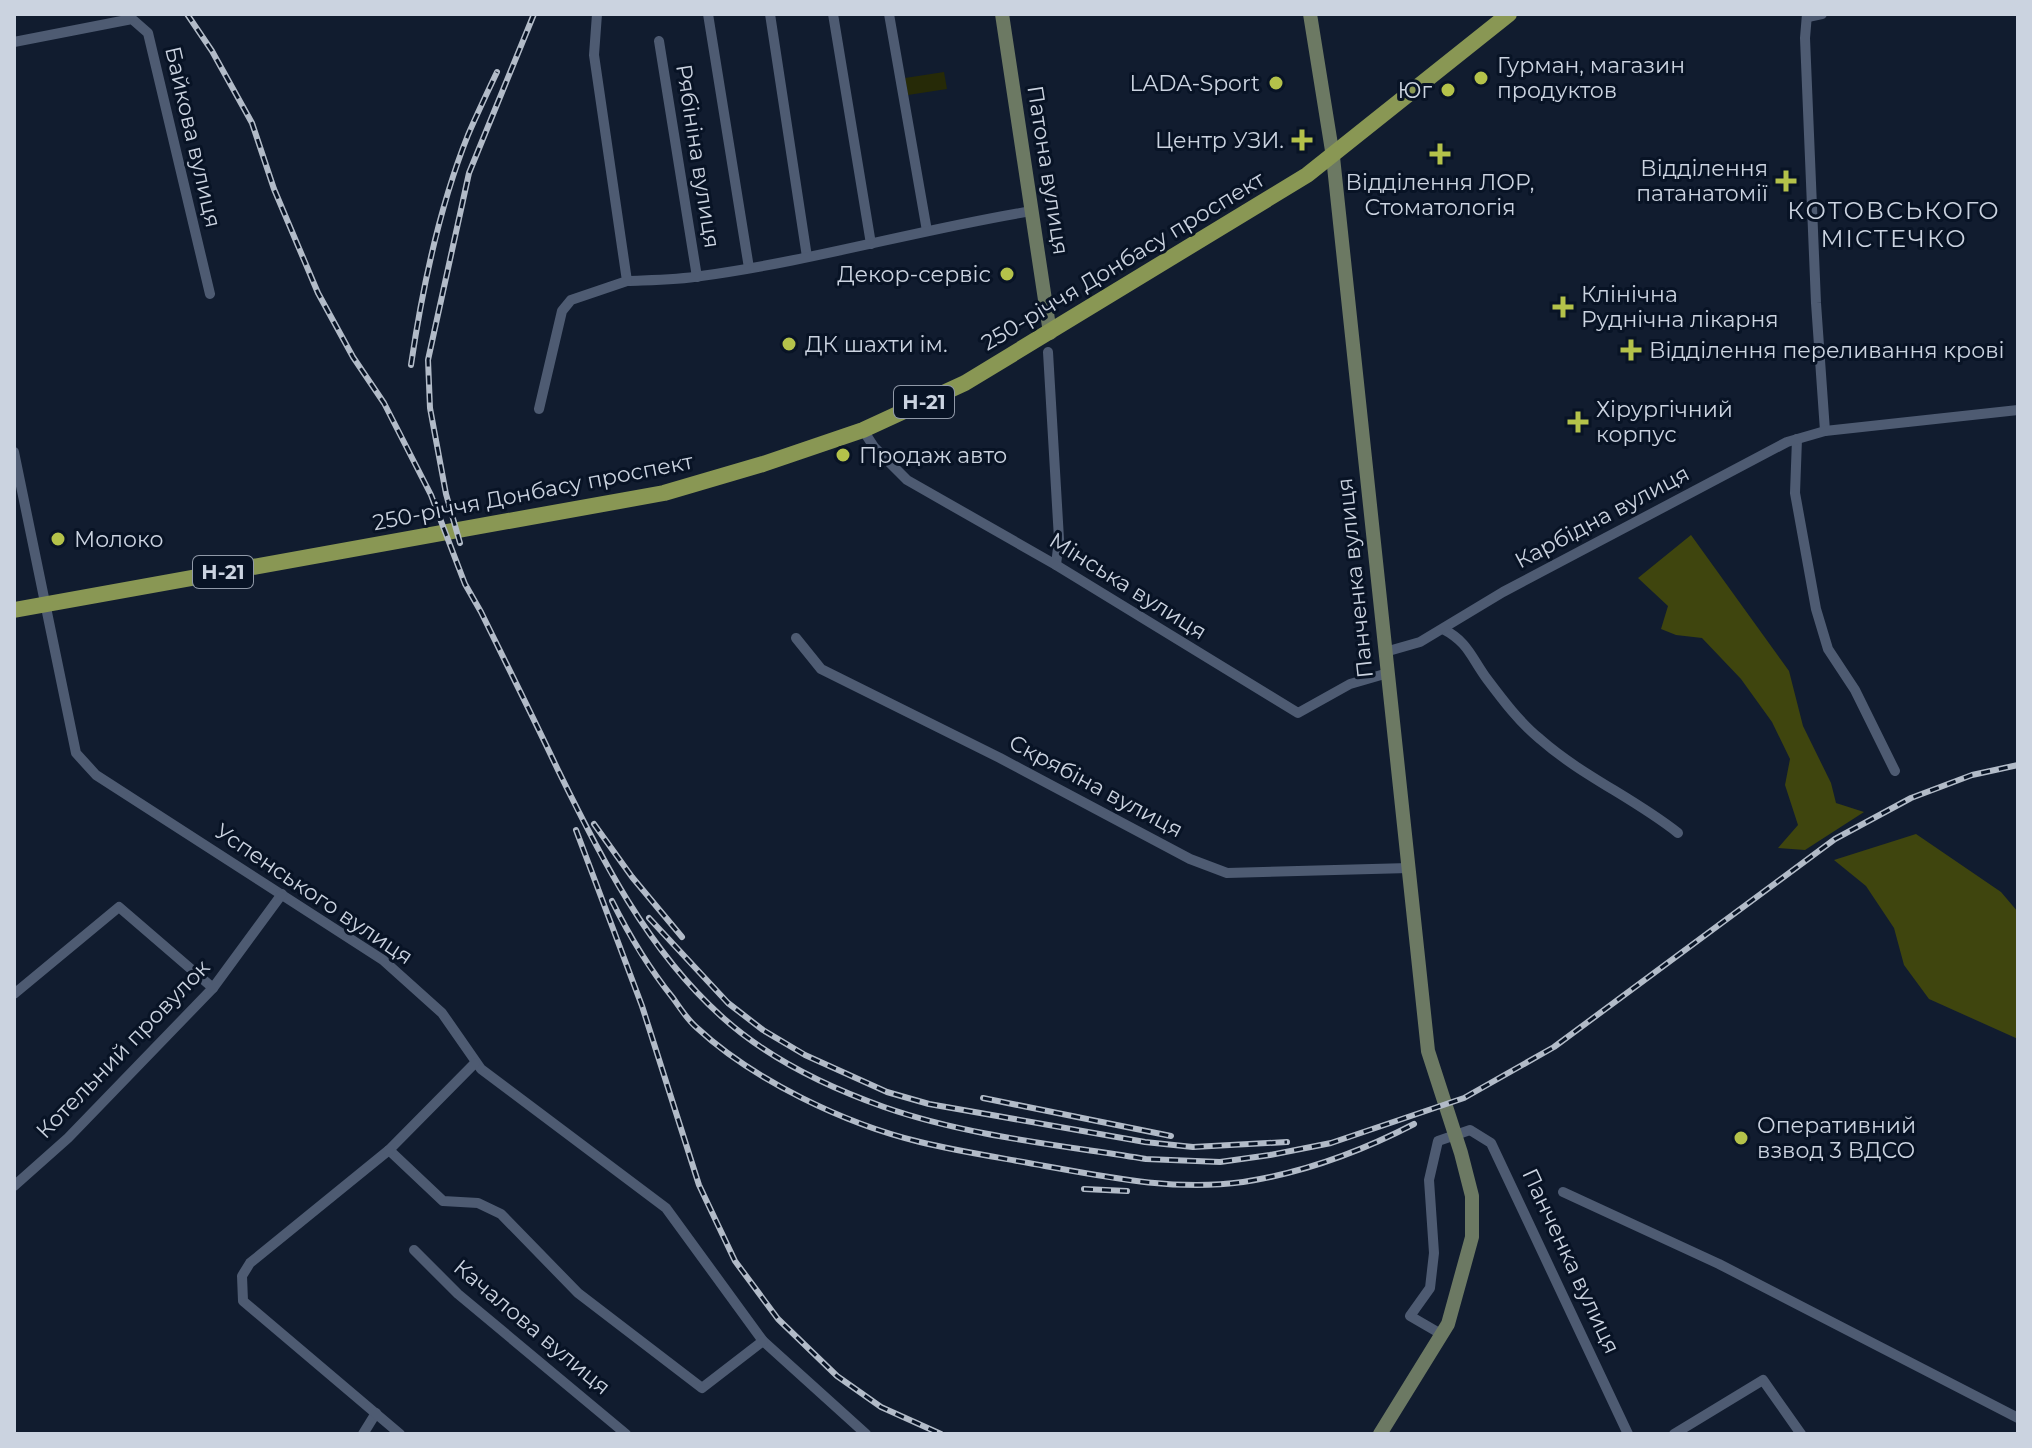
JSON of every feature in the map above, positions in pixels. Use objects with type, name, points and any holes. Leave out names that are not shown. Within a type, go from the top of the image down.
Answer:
[{"type":"main road","name":"250-річчя Донбасу проспект","points":[[14,610],[664,493],[863,430],[965,383],[1333,157],[1509,14]]},
{"type":"street","points":[[597,14],[596,77],[627,281]]},
{"type":"street","points":[[708,14],[749,268]]},
{"type":"street","points":[[770,14],[807,257]]},
{"type":"street","points":[[833,14],[871,244]]},
{"type":"street","points":[[889,14],[927,231]]},
{"type":"street","name":"Патона вулиця","points":[[1002,14],[1050,333]]},
{"type":"street","name":"Панченка вулиця","points":[[1310,14],[1333,157],[1428,1051],[1461,1153],[1472,1196],[1472,1237],[1448,1324],[1441,1334],[1410,1316],[1430,1288],[1434,1253],[1429,1180],[1438,1141],[1470,1130],[1491,1143],[1628,1434]]},
{"type":"street","points":[[1822,14],[1808,16],[1806,51],[1825,431]]},
{"type":"street","name":"Байкова вулиця","points":[[14,42],[132,19],[148,33],[210,294]]},
{"type":"street","name":"Рябініна вулиця","points":[[659,41],[697,277]]},
{"type":"street","points":[[539,409],[562,311],[571,300],[627,281],[697,277],[1032,211]]},
{"type":"street","points":[[1048,352],[1059,539],[1056,565]]},
{"type":"street","name":"Карбідна вулиця","points":[[1385,652],[1420,642],[1503,592],[1603,538],[1797,439],[1825,431],[2018,410]]},
{"type":"street","name":"Мінська вулиця","points":[[863,430],[874,447],[907,480],[1056,565],[1298,713],[1350,684],[1388,673]]},
{"type":"street","points":[[1797,439],[1795,493],[1816,609],[1828,649],[1855,690],[1895,771]]},
{"type":"street","name":"Успенського вулиця","points":[[14,452],[76,753],[96,775],[383,960],[442,1013],[475,1063],[666,1208],[763,1341],[866,1434]]},
{"type":"street","points":[[1443,629],[1461,638],[1497,692],[1538,738],[1678,833]]},
{"type":"street","name":"Скрябіна вулиця","points":[[796,638],[821,669],[1000,758],[1190,859],[1227,873],[1409,868]]},
{"type":"street","name":"Котельний провулок","points":[[14,1186],[68,1138],[213,988],[282,894]]},
{"type":"street","points":[[14,994],[119,907],[213,988]]},
{"type":"street","points":[[400,1434],[243,1301],[242,1276],[250,1263],[389,1150],[475,1063]]},
{"type":"street","points":[[389,1150],[443,1201],[478,1203],[501,1214],[578,1293],[702,1388],[763,1341]]},
{"type":"street","points":[[1563,1192],[1719,1264],[2018,1418]]},
{"type":"street","name":"Качалова вулиця","points":[[414,1250],[458,1294],[626,1434]]},
{"type":"street","points":[[1380,1434],[1441,1334]]},
{"type":"street","points":[[1674,1434],[1763,1380],[1801,1434]]},
{"type":"street","points":[[363,1434],[376,1413]]},
{"type":"green space","points":[[944,72],[947,89],[908,95],[905,78]]},
{"type":"green space","points":[[1691,535],[1789,671],[1803,726],[1831,783],[1836,803],[1864,812],[1805,850],[1778,848],[1798,825],[1785,785],[1790,759],[1772,722],[1741,679],[1702,638],[1676,635],[1661,629],[1668,606],[1638,578]]},
{"type":"green space","points":[[1916,834],[2001,892],[2018,912],[2018,1039],[1929,999],[1904,965],[1894,928],[1866,886],[1834,860]]},
{"type":"railway","points":[[187,14],[212,51],[252,123],[274,189],[318,293],[353,357],[384,403],[431,495],[465,584],[591,836],[628,901],[670,962],[721,1016],[777,1058],[862,1099],[980,1133],[1146,1159],[1220,1162],[1331,1143],[1464,1098],[1554,1047],[1835,839],[1911,798],[1972,775],[2018,765]]},
{"type":"railway","points":[[460,543],[446,494],[430,408],[428,360],[469,173],[534,14]]},
{"type":"railway","points":[[411,365],[426,278],[449,190],[468,135],[497,72]]},
{"type":"railway","points":[[594,824],[632,877],[682,937]]},
{"type":"railway","points":[[576,830],[642,1006],[699,1185],[735,1261],[778,1319],[837,1376],[881,1407],[941,1434]]},
{"type":"railway","points":[[612,901],[640,951],[696,1027],[744,1065],[801,1098],[891,1134],[951,1149],[1094,1175],[1193,1185],[1243,1182],[1309,1167],[1353,1152],[1414,1124]]},
{"type":"railway","points":[[649,918],[728,1003],[763,1030],[805,1055],[887,1092],[929,1104],[1145,1142],[1193,1147],[1287,1142]]},
{"type":"railway","points":[[983,1098],[1171,1136]]},
{"type":"railway","points":[[1084,1189],[1127,1191]]},
{"type":"place","name":"Гурман, магазин продуктов","points":[[1481,78]]},
{"type":"place","name":"LADA-Sport","points":[[1276,83]]},
{"type":"place","name":"Юг","points":[[1448,90]]},
{"type":"place","name":"Центр УЗИ.","points":[[1302,140]]},
{"type":"place","name":"Відділення ЛОР, Стоматологія","points":[[1440,154]]},
{"type":"place","name":"Відділення патанатомії","points":[[1786,181]]},
{"type":"place","name":"Декор-сервіс","points":[[1007,274]]},
{"type":"place","name":"Клінічна Руднічна лікарня","points":[[1563,307]]},
{"type":"place","name":"ДК шахти ім.","points":[[789,344]]},
{"type":"place","name":"Відділення переливання крові","points":[[1631,350]]},
{"type":"place","name":"Хірургічний корпус","points":[[1578,422]]},
{"type":"place","name":"Продаж авто","points":[[843,455]]},
{"type":"place","name":"Молоко","points":[[58,539]]},
{"type":"place","name":"Оперативний взвод 3 ВДСО","points":[[1741,1138]]},
{"type":"district","name":"КОТОВСЬКОГО МІСТЕЧКО","points":[[1894,224]]}]
